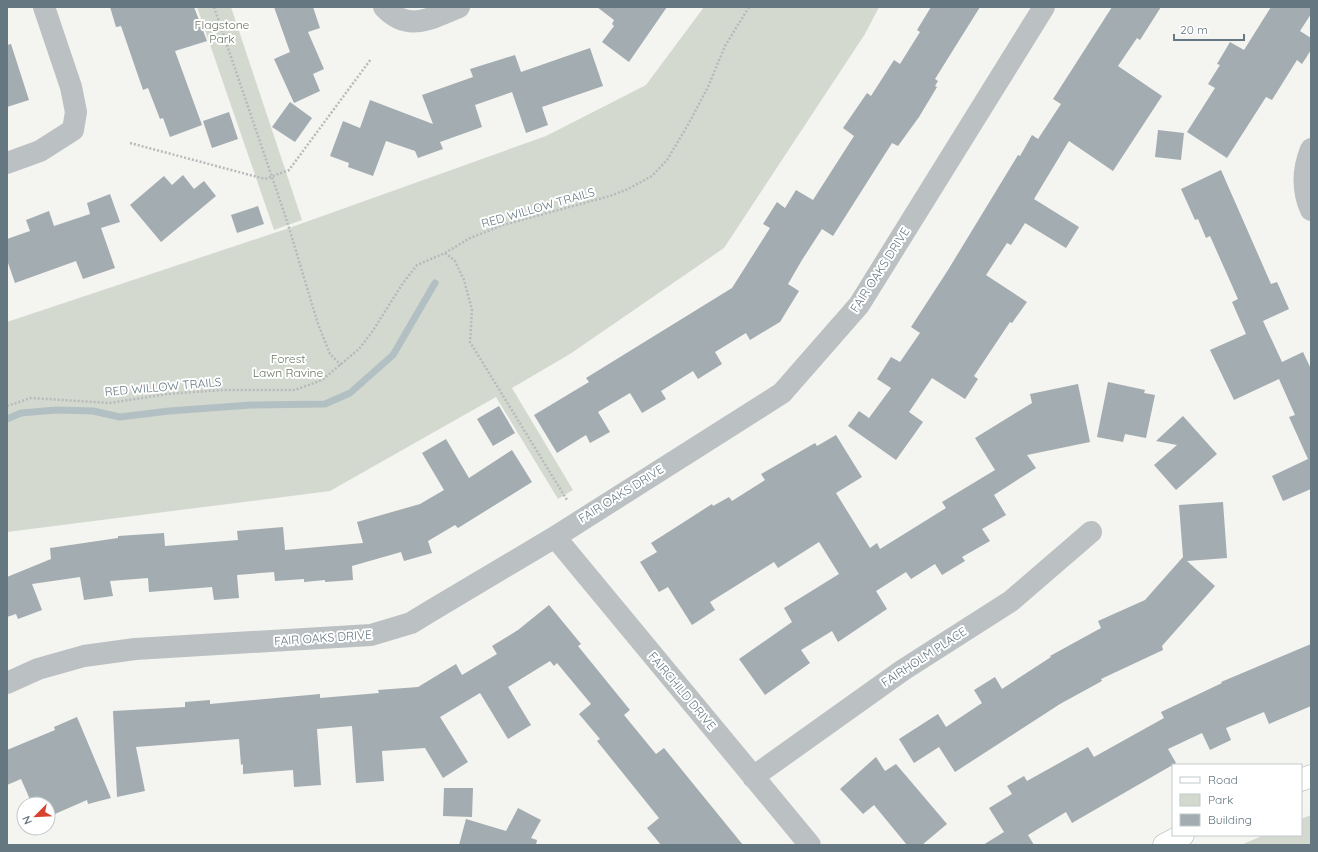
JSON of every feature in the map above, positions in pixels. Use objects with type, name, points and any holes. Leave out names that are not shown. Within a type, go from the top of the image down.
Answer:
[{"type":"street","points":[[7,162],[40,151],[73,130],[76,112],[71,87],[44,7]]},
{"type":"street","points":[[384,7],[397,18],[415,22],[424,21],[459,7]]},
{"type":"street","name":"FAIR OAKS DRIVE","points":[[7,683],[61,662],[109,651],[350,638],[391,630],[411,623],[555,537],[782,393],[859,305],[1044,7]]},
{"type":"street","points":[[1311,149],[1304,172],[1305,188],[1311,210]]},
{"type":"street","name":"FAIRHOLM PLACE","points":[[753,777],[903,670],[1012,602],[1091,532]]},
{"type":"street","name":"FAIRCHILD DRIVE","points":[[555,537],[810,845]]},
{"type":"street","points":[[1164,845],[1182,836]]},
{"type":"path","points":[[214,7],[286,218],[318,324],[330,354],[341,365]]},
{"type":"path","name":"RED WILLOW TRAILS","points":[[7,406],[31,398],[110,403],[167,394],[222,390],[295,390],[322,380],[359,349],[372,332],[403,283],[418,265],[445,253],[470,238],[503,225],[610,196],[628,189],[652,176],[667,160],[689,122],[708,87],[725,46],[749,7]]},
{"type":"path","points":[[130,143],[265,178],[272,176],[289,170],[371,59]]},
{"type":"path","points":[[445,253],[455,261],[464,280],[472,310],[470,342],[567,500]]},
{"type":"green space","name":"Flagstone Park","points":[[197,7],[231,7],[302,220],[274,230]]},
{"type":"green space","name":"Forest Lawn Ravine","points":[[704,7],[879,7],[865,34],[724,248],[570,354],[512,388],[573,490],[558,499],[496,397],[330,491],[7,532],[7,322],[289,228],[546,136],[646,85]]},
{"type":"green space","points":[[1311,815],[1311,845],[1241,845],[1262,836],[1302,836],[1302,819]]},
{"type":"building","points":[[110,7],[194,7],[207,41],[175,51],[202,125],[170,137],[163,118],[160,119],[148,88],[143,90],[121,26],[116,27]]},
{"type":"building","points":[[274,7],[313,7],[320,28],[308,32],[324,69],[313,74],[320,91],[294,103],[274,59],[290,52]]},
{"type":"building","points":[[597,7],[667,7],[629,62],[602,42],[614,26],[612,24],[614,20]]},
{"type":"building","points":[[931,7],[980,7],[935,79],[938,81],[935,86],[937,87],[919,117],[898,146],[892,143],[833,236],[822,229],[802,260],[788,284],[799,291],[780,322],[750,340],[746,333],[715,352],[722,364],[698,379],[693,371],[661,391],[666,399],[642,413],[630,393],[598,412],[610,432],[590,443],[586,435],[557,453],[534,415],[589,382],[586,378],[732,288],[770,228],[763,224],[777,202],[785,208],[796,190],[813,200],[854,136],[843,128],[867,93],[871,96],[894,60],[900,64],[920,32],[917,30]]},
{"type":"building","points":[[1112,7],[1161,7],[1140,40],[1137,38],[1118,66],[1162,96],[1113,171],[1069,141],[1034,199],[1079,227],[1066,248],[1025,223],[1011,245],[1007,243],[986,275],[1027,302],[1012,323],[1010,322],[974,376],[978,379],[965,399],[932,378],[909,412],[923,422],[896,460],[848,426],[859,411],[869,418],[891,388],[877,379],[891,357],[900,362],[920,333],[911,327],[948,270],[1018,155],[1020,156],[1032,135],[1038,139],[1061,104],[1053,99]]},
{"type":"building","points":[[1271,7],[1311,7],[1311,14],[1300,31],[1311,38],[1311,50],[1302,64],[1297,60],[1272,100],[1266,97],[1227,158],[1187,132],[1215,88],[1208,84],[1220,65],[1217,64],[1230,42],[1244,50]]},
{"type":"building","points":[[11,44],[29,100],[7,107],[7,45]]},
{"type":"building","points":[[590,48],[603,86],[542,107],[548,125],[526,133],[512,92],[475,105],[482,127],[440,142],[443,149],[418,158],[415,151],[386,141],[373,176],[348,167],[349,163],[330,156],[343,121],[360,128],[370,100],[433,124],[422,95],[473,77],[470,69],[515,55],[521,72]]},
{"type":"building","points":[[290,102],[312,118],[295,142],[272,127]]},
{"type":"building","points":[[229,112],[238,139],[212,148],[203,121]]},
{"type":"building","points":[[1158,130],[1184,133],[1181,160],[1155,157]]},
{"type":"building","points":[[1221,170],[1271,284],[1277,282],[1289,309],[1263,321],[1282,362],[1303,352],[1311,369],[1311,489],[1283,501],[1272,476],[1308,459],[1289,417],[1295,415],[1279,379],[1234,400],[1210,350],[1246,334],[1232,302],[1238,299],[1210,236],[1206,238],[1198,219],[1195,220],[1181,189]]},
{"type":"building","points":[[183,175],[194,189],[204,181],[216,196],[161,242],[130,205],[164,176],[172,185]]},
{"type":"building","points":[[110,194],[120,222],[101,228],[115,268],[83,279],[76,261],[15,283],[7,260],[7,239],[30,231],[26,220],[49,211],[54,226],[90,214],[87,203]]},
{"type":"building","points":[[258,206],[264,224],[237,233],[231,215]]},
{"type":"building","points":[[1108,382],[1145,390],[1144,393],[1155,395],[1146,438],[1125,434],[1123,442],[1097,437]]},
{"type":"building","points":[[1078,384],[1090,442],[1027,455],[1036,468],[994,495],[1006,515],[982,529],[990,541],[962,557],[965,561],[942,575],[935,564],[911,579],[906,572],[876,591],[887,609],[838,642],[832,631],[801,650],[810,663],[765,695],[739,659],[792,622],[784,608],[839,574],[819,542],[778,568],[774,562],[710,602],[715,610],[692,625],[668,587],[659,592],[640,562],[657,552],[651,543],[712,504],[713,506],[729,497],[732,501],[765,480],[761,474],[815,443],[817,446],[836,435],[862,477],[836,493],[870,548],[877,543],[880,549],[946,508],[942,502],[995,470],[975,438],[1032,403],[1030,394]]},
{"type":"building","points":[[499,406],[515,433],[493,446],[477,419]]},
{"type":"building","points":[[1183,416],[1217,454],[1176,490],[1154,465],[1177,445],[1156,441]]},
{"type":"building","points":[[446,439],[469,478],[512,450],[532,482],[458,528],[455,525],[428,541],[432,553],[404,561],[401,552],[352,566],[353,580],[325,582],[325,580],[304,582],[304,579],[275,581],[274,572],[237,575],[239,598],[214,600],[212,587],[149,592],[148,578],[110,581],[113,596],[84,600],[80,577],[32,584],[42,610],[18,619],[16,614],[7,617],[7,577],[51,559],[50,548],[118,538],[118,536],[164,533],[165,546],[238,540],[237,531],[283,527],[285,550],[363,543],[357,522],[420,504],[444,490],[422,453]]},
{"type":"building","points":[[1223,502],[1227,558],[1187,561],[1215,586],[1162,646],[1163,650],[1101,679],[1102,681],[1060,704],[955,772],[939,747],[914,763],[899,739],[938,714],[946,727],[982,703],[974,690],[995,677],[1002,689],[1051,657],[1050,656],[1101,628],[1098,621],[1145,600],[1183,557],[1179,505]]},
{"type":"building","points":[[549,605],[581,644],[578,646],[630,710],[624,715],[656,754],[664,748],[743,845],[661,845],[647,828],[659,818],[597,741],[600,739],[579,714],[591,704],[557,663],[554,666],[550,661],[508,687],[531,725],[508,739],[480,693],[440,717],[468,762],[443,778],[425,748],[382,751],[384,781],[356,783],[352,726],[317,729],[321,785],[294,787],[293,770],[243,774],[239,739],[136,747],[145,791],[117,797],[113,711],[185,707],[185,702],[210,700],[210,704],[320,694],[320,698],[379,693],[378,690],[418,687],[456,664],[462,675],[497,654],[492,646],[518,630]]},
{"type":"building","points":[[1311,644],[1311,706],[1269,724],[1264,712],[1226,728],[1231,740],[1210,750],[1202,733],[1168,749],[1176,763],[1072,823],[1066,812],[1028,835],[1034,845],[983,845],[1004,832],[989,808],[1012,794],[1007,786],[1024,776],[1027,781],[1088,747],[1094,757],[1164,718],[1161,712],[1222,683],[1221,682]]},
{"type":"building","points":[[77,717],[111,798],[88,804],[87,800],[56,814],[56,796],[28,796],[21,779],[7,785],[7,750],[55,730],[54,727]]},
{"type":"building","points":[[876,757],[885,771],[896,764],[947,824],[922,845],[907,845],[874,805],[863,814],[840,789]]},
{"type":"building","points":[[444,788],[473,788],[472,817],[443,816]]},
{"type":"building","points":[[518,808],[541,820],[531,838],[537,840],[536,845],[459,845],[466,819],[506,831]]},
{"type":"waterway","points":[[7,419],[21,413],[56,410],[93,411],[120,417],[169,411],[251,405],[325,404],[350,393],[393,355],[435,283]]}]
